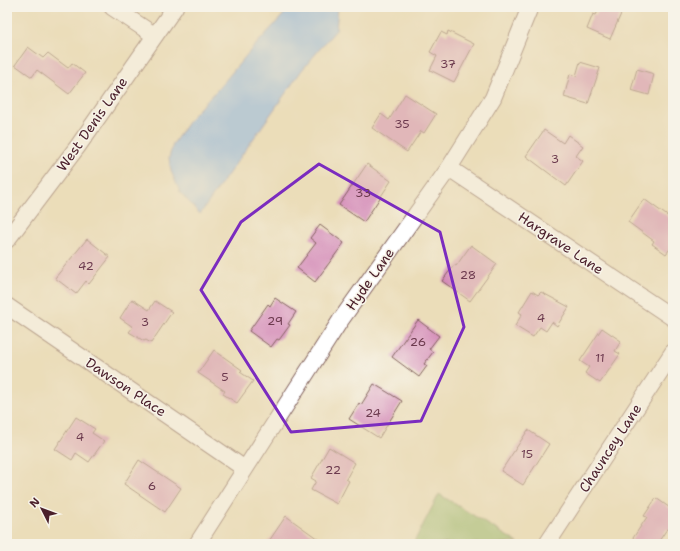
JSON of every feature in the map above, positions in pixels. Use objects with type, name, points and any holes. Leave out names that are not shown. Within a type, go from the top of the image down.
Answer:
[{"type":"street","points":[[112,7],[154,35]]},
{"type":"street","name":"West Denis Lane","points":[[7,240],[78,146],[175,7]]},
{"type":"street","name":"Hyde Lane","points":[[197,544],[340,321],[449,168],[493,98],[530,7]]},
{"type":"street","name":"Hargrave Lane","points":[[449,168],[673,318]]},
{"type":"street","name":"Dawson Place","points":[[7,306],[245,469]]},
{"type":"street","name":"Chauncey Lane","points":[[547,544],[673,352]]},
{"type":"highlighted area","points":[[319,164],[440,232],[464,327],[421,421],[291,432],[201,290],[241,222]]},
{"type":"green space","points":[[439,494],[518,543],[413,544]]},
{"type":"water","points":[[297,7],[338,7],[336,30],[302,70],[200,214],[180,192],[171,171],[169,158],[173,144],[193,115],[218,89],[250,51],[287,11]]},
{"type":"building","points":[[600,7],[624,7],[610,39],[587,29],[593,14],[596,15]]},
{"type":"building","points":[[448,31],[474,44],[454,82],[430,70],[437,56],[430,52],[441,32],[447,35]]},
{"type":"building","points":[[28,47],[43,58],[48,53],[68,68],[72,63],[85,73],[69,94],[37,70],[32,77],[15,65]]},
{"type":"building","points":[[580,62],[600,68],[588,104],[564,97],[570,74],[576,76]]},
{"type":"building","points":[[637,69],[654,74],[649,95],[631,90]]},
{"type":"building","points":[[405,94],[436,114],[424,133],[421,131],[407,152],[372,128],[381,114],[389,120]]},
{"type":"building","points":[[544,130],[563,143],[568,135],[583,146],[576,156],[583,161],[566,186],[526,156]]},
{"type":"building","points":[[367,164],[391,181],[364,222],[339,205]]},
{"type":"building","points":[[644,199],[673,220],[673,245],[666,254],[652,244],[654,241],[628,222]]},
{"type":"building","points":[[320,225],[344,243],[315,282],[297,268],[316,243],[310,238]]},
{"type":"building","points":[[87,239],[110,257],[89,284],[86,281],[76,294],[55,278]]},
{"type":"building","points":[[471,245],[497,264],[470,301],[442,281],[454,265],[456,266]]},
{"type":"building","points":[[532,291],[538,295],[541,292],[569,307],[557,326],[552,322],[546,331],[540,327],[533,337],[515,326],[522,314],[519,312]]},
{"type":"building","points":[[275,298],[296,312],[288,324],[290,325],[279,340],[277,339],[271,347],[249,331],[268,304],[270,306]]},
{"type":"building","points":[[132,299],[149,310],[155,301],[172,312],[151,343],[146,340],[144,341],[129,332],[133,327],[120,318]]},
{"type":"building","points":[[418,320],[439,336],[429,349],[433,352],[424,364],[427,366],[419,377],[392,357]]},
{"type":"building","points":[[602,328],[621,341],[615,351],[620,354],[600,383],[585,373],[589,367],[580,361]]},
{"type":"building","points":[[214,350],[242,370],[240,372],[253,381],[237,403],[223,394],[225,391],[198,373]]},
{"type":"building","points":[[374,384],[402,401],[379,438],[349,419],[359,403],[361,405]]},
{"type":"building","points":[[76,417],[95,429],[92,433],[104,441],[89,462],[76,453],[72,460],[55,449]]},
{"type":"building","points":[[528,430],[549,444],[523,485],[501,471]]},
{"type":"building","points":[[329,447],[355,463],[346,479],[349,481],[337,504],[311,490],[316,481],[311,478]]},
{"type":"building","points":[[139,460],[181,488],[165,512],[124,484]]},
{"type":"building","points":[[656,498],[673,510],[673,532],[667,529],[657,544],[629,544],[647,517],[644,516]]},
{"type":"building","points":[[286,516],[325,544],[267,544]]}]
